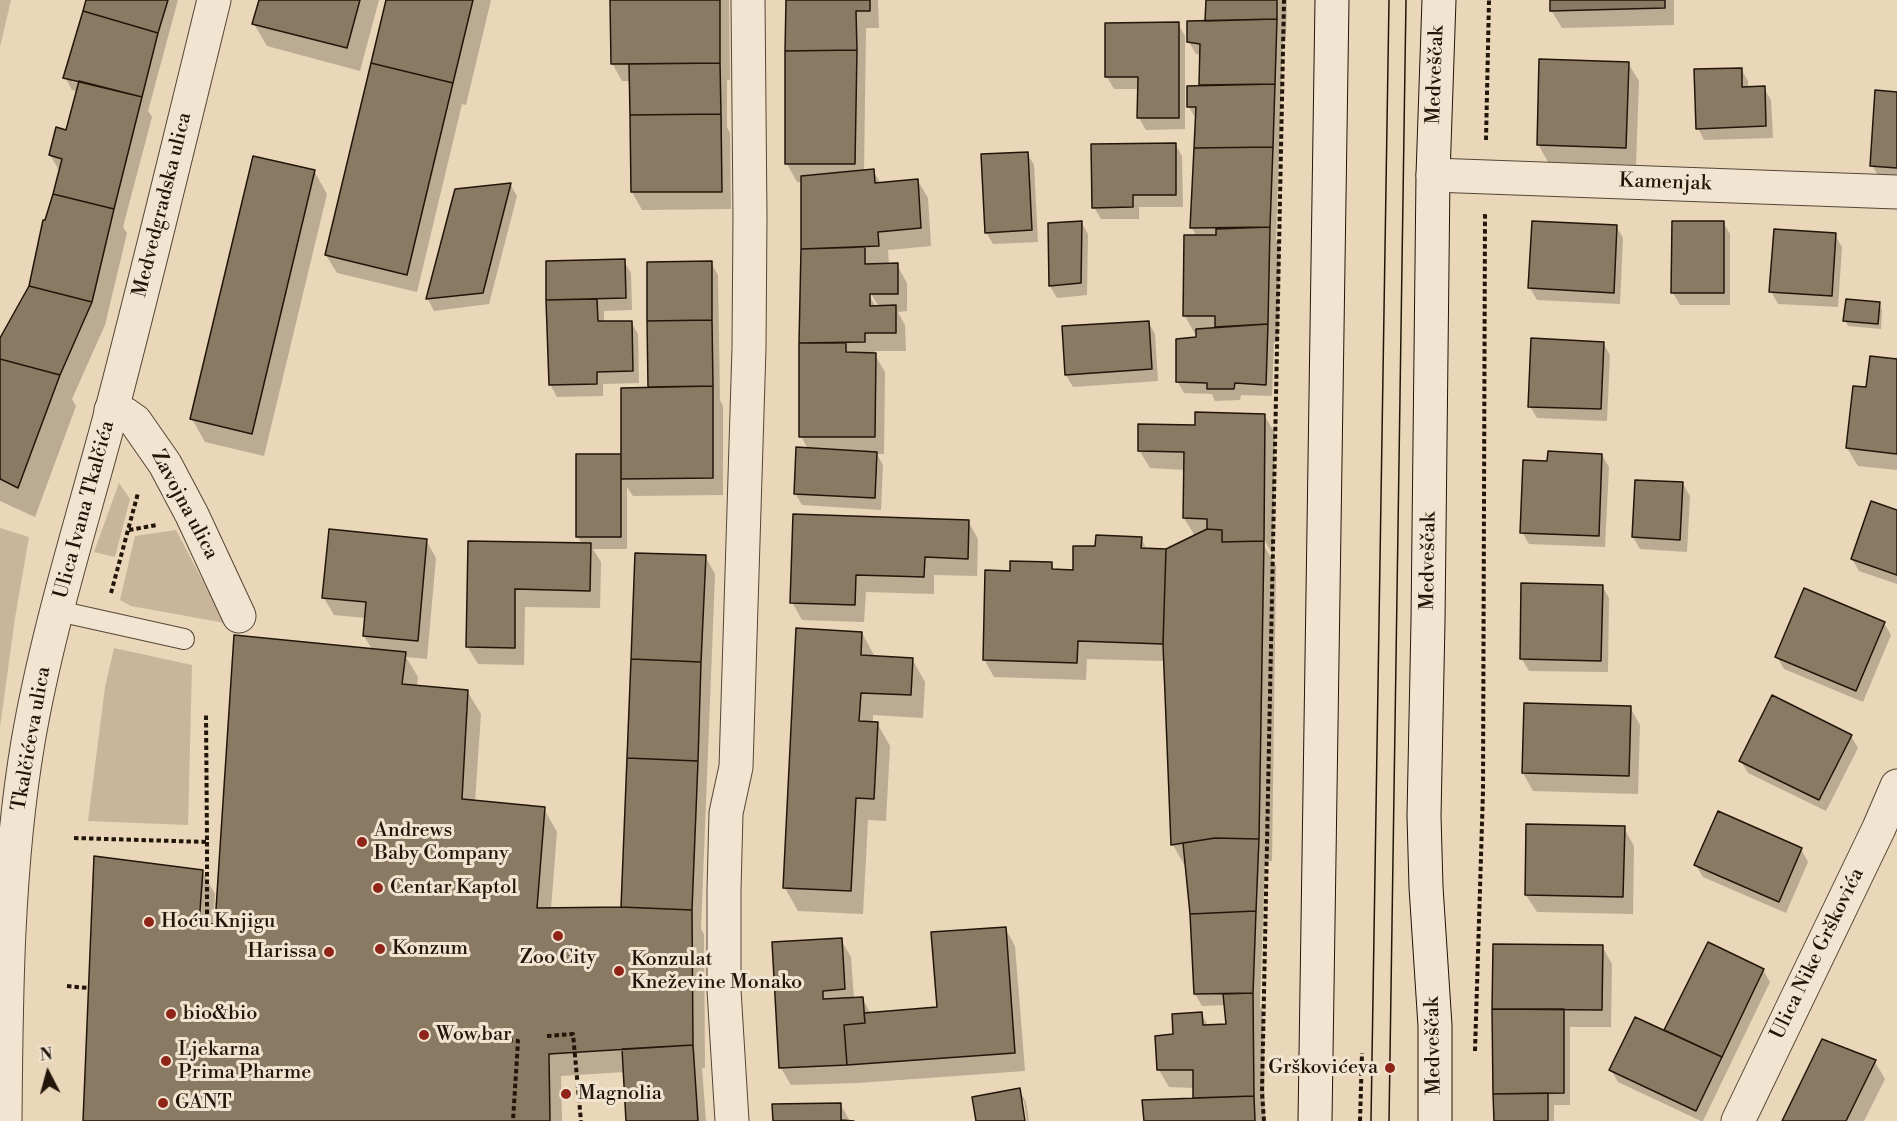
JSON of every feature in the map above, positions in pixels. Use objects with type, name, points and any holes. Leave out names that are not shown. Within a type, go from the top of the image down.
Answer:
[{"type":"street","name":"Medvedgradska ulica","points":[[111,410],[214,0]]},
{"type":"street","points":[[732,1121],[724,990],[724,890],[726,813],[736,766],[749,348],[748,0]]},
{"type":"street","points":[[1315,1121],[1332,0]]},
{"type":"street","name":"Medveščak","points":[[1435,1121],[1435,1026],[1424,816],[1433,175],[1439,0]]},
{"type":"street","name":"Kamenjak","points":[[1433,175],[1897,192]]},
{"type":"street","name":"Ulica Ivana Tkalčića","points":[[58,611],[111,410]]},
{"type":"street","name":"Zavojna ulica","points":[[111,410],[125,414],[135,421],[165,464],[192,515],[239,616]]},
{"type":"street","name":"Tkalčićeva ulica","points":[[5,1121],[6,975],[16,840],[28,742],[58,611]]},
{"type":"street","name":"Ulica Nike Grškovića","points":[[1738,1121],[1897,786]]},
{"type":"lane","points":[[58,611],[184,639]]},
{"type":"path","points":[[1263,1121],[1266,832],[1284,0]]},
{"type":"path","points":[[1474,1062],[1483,791],[1483,364],[1489,0]]},
{"type":"path","points":[[108,599],[114,589],[139,489]]},
{"type":"path","points":[[206,713],[207,924]]},
{"type":"path","points":[[74,838],[207,842]]},
{"type":"path","points":[[67,986],[88,988]]},
{"type":"path","points":[[547,1036],[573,1034],[581,1121]]},
{"type":"path","points":[[471,1037],[518,1041],[513,1121]]},
{"type":"path","points":[[1360,1121],[1362,1053]]},
{"type":"shaded area","points":[[0,0],[11,0],[0,47]]},
{"type":"shaded area","points":[[119,483],[130,499],[115,557],[94,552]]},
{"type":"shaded area","points":[[0,528],[29,537],[0,727]]},
{"type":"shaded area","points":[[176,530],[225,623],[131,606],[120,600],[135,536]]},
{"type":"shaded area","points":[[114,648],[192,665],[188,825],[88,821],[105,687]]},
{"type":"building","points":[[86,0],[168,0],[158,33],[83,11]]},
{"type":"building","points":[[259,0],[360,0],[347,48],[252,24]]},
{"type":"building","points":[[386,0],[473,0],[453,83],[371,63]]},
{"type":"building","points":[[610,0],[720,0],[720,63],[611,64]]},
{"type":"building","points":[[786,0],[870,0],[870,11],[856,11],[857,50],[785,51]]},
{"type":"building","points":[[1206,0],[1277,0],[1277,19],[1205,21]]},
{"type":"building","points":[[1550,0],[1665,0],[1665,8],[1550,11]]},
{"type":"building","points":[[83,11],[158,33],[142,97],[63,78]]},
{"type":"building","points":[[1277,19],[1275,84],[1199,85],[1200,44],[1187,42],[1187,21]]},
{"type":"building","points":[[1179,22],[1179,118],[1137,118],[1138,77],[1105,77],[1105,23]]},
{"type":"building","points":[[857,50],[855,164],[785,164],[785,51]]},
{"type":"building","points":[[1539,59],[1629,62],[1626,148],[1537,145]]},
{"type":"building","points":[[371,63],[453,83],[407,275],[325,255]]},
{"type":"building","points":[[720,63],[721,114],[630,115],[629,64]]},
{"type":"building","points":[[1742,68],[1742,87],[1765,86],[1766,126],[1696,129],[1694,69]]},
{"type":"building","points":[[79,81],[142,97],[114,209],[53,194],[62,159],[49,155],[56,127],[66,130]]},
{"type":"building","points":[[1275,84],[1273,147],[1194,148],[1196,107],[1187,107],[1187,86]]},
{"type":"building","points":[[1875,90],[1897,92],[1897,168],[1870,166]]},
{"type":"building","points":[[721,114],[722,192],[631,192],[630,115]]},
{"type":"building","points":[[1176,143],[1176,195],[1133,195],[1133,207],[1092,208],[1091,144]]},
{"type":"building","points":[[1273,147],[1270,227],[1190,228],[1194,148]]},
{"type":"building","points":[[1028,152],[1032,230],[985,233],[981,154]]},
{"type":"building","points":[[253,156],[315,170],[252,434],[190,419]]},
{"type":"building","points":[[874,169],[875,183],[918,179],[921,228],[878,232],[879,246],[801,249],[801,176]]},
{"type":"building","points":[[511,183],[483,293],[426,299],[455,189]]},
{"type":"building","points":[[53,194],[114,209],[92,302],[29,286],[43,220],[45,220]]},
{"type":"building","points":[[1082,221],[1081,283],[1049,286],[1048,223]]},
{"type":"building","points":[[1532,221],[1617,225],[1614,293],[1528,288]]},
{"type":"building","points":[[1672,221],[1724,221],[1724,293],[1671,293]]},
{"type":"building","points":[[1270,227],[1268,324],[1215,327],[1215,316],[1183,316],[1184,235],[1216,235],[1216,229]]},
{"type":"building","points":[[1774,229],[1836,233],[1832,296],[1769,292]]},
{"type":"building","points":[[865,247],[865,264],[898,263],[898,294],[870,294],[870,306],[896,305],[896,333],[865,333],[865,342],[799,343],[801,249]]},
{"type":"building","points":[[625,259],[626,298],[546,300],[546,261]]},
{"type":"building","points":[[712,261],[712,320],[647,321],[647,262]]},
{"type":"building","points":[[29,286],[92,302],[60,375],[0,359],[0,338]]},
{"type":"building","points":[[597,299],[598,321],[632,321],[633,371],[597,372],[597,384],[549,385],[546,300]]},
{"type":"building","points":[[1846,299],[1880,302],[1878,324],[1843,321]]},
{"type":"building","points":[[712,320],[713,386],[648,387],[647,321]]},
{"type":"building","points":[[1149,321],[1152,369],[1065,375],[1062,326]]},
{"type":"building","points":[[1268,324],[1266,385],[1235,383],[1234,389],[1207,389],[1207,383],[1176,382],[1176,339],[1196,337],[1196,329]]},
{"type":"building","points":[[1531,338],[1604,342],[1601,409],[1528,407]]},
{"type":"building","points":[[799,343],[846,343],[846,352],[876,353],[875,437],[799,437]]},
{"type":"building","points":[[1870,356],[1897,359],[1897,454],[1846,448],[1853,386],[1866,387]]},
{"type":"building","points":[[0,359],[60,375],[18,488],[0,479]]},
{"type":"building","points":[[713,386],[713,478],[621,479],[621,388]]},
{"type":"building","points":[[1195,412],[1265,414],[1264,541],[1222,542],[1222,530],[1207,529],[1207,519],[1183,518],[1184,452],[1138,451],[1138,424],[1195,425]]},
{"type":"building","points":[[796,447],[877,452],[875,498],[794,494]]},
{"type":"building","points":[[1548,451],[1602,454],[1599,536],[1520,533],[1523,460],[1547,461]]},
{"type":"building","points":[[576,454],[621,454],[621,537],[576,537]]},
{"type":"building","points":[[1635,480],[1683,482],[1680,540],[1632,537]]},
{"type":"building","points":[[1871,501],[1897,510],[1897,575],[1851,559]]},
{"type":"building","points":[[793,514],[969,520],[968,559],[925,557],[924,577],[856,575],[855,605],[790,603]]},
{"type":"building","points":[[329,529],[427,539],[418,641],[363,636],[366,602],[322,598]]},
{"type":"building","points":[[1207,529],[1222,530],[1222,542],[1264,541],[1259,839],[1215,838],[1171,845],[1163,644],[1166,549]]},
{"type":"building","points":[[1096,535],[1142,537],[1141,548],[1166,549],[1163,644],[1078,641],[1077,663],[983,660],[985,570],[1010,571],[1010,561],[1052,562],[1052,569],[1073,570],[1073,546],[1095,546]]},
{"type":"building","points":[[468,541],[591,543],[590,591],[515,589],[515,648],[466,647]]},
{"type":"building","points":[[635,553],[706,555],[701,662],[631,659]]},
{"type":"building","points":[[1521,583],[1603,585],[1601,661],[1520,659]]},
{"type":"building","points":[[1804,588],[1885,622],[1856,691],[1775,657]]},
{"type":"building","points":[[796,628],[862,632],[861,655],[913,658],[911,695],[861,693],[859,721],[878,722],[874,799],[856,798],[851,891],[783,888]]},
{"type":"building","name":"Centar Kaptol","points":[[234,635],[406,652],[402,684],[468,690],[462,799],[545,807],[537,908],[621,907],[692,910],[693,1045],[549,1054],[550,1121],[83,1121],[94,856],[203,870],[199,924],[215,924]]},
{"type":"building","points":[[631,659],[701,662],[698,761],[627,758]]},
{"type":"building","points":[[1772,695],[1852,735],[1819,800],[1739,761]]},
{"type":"building","points":[[1524,703],[1631,706],[1629,776],[1522,773]]},
{"type":"building","points":[[627,758],[698,761],[692,910],[621,907]]},
{"type":"building","points":[[1718,811],[1802,848],[1779,902],[1694,865]]},
{"type":"building","points":[[1526,824],[1625,826],[1623,897],[1525,895]]},
{"type":"building","points":[[1215,838],[1259,839],[1256,911],[1190,914],[1183,843]]},
{"type":"building","points":[[1256,911],[1253,993],[1194,994],[1190,914]]},
{"type":"building","points":[[1006,927],[1015,1053],[847,1065],[844,1025],[865,1023],[864,1013],[937,1007],[931,932]]},
{"type":"building","points":[[842,938],[845,989],[823,991],[823,999],[863,997],[865,1023],[844,1025],[847,1065],[779,1068],[772,942]]},
{"type":"building","points":[[1708,942],[1764,969],[1722,1057],[1664,1030]]},
{"type":"building","points":[[1493,944],[1603,945],[1602,1010],[1492,1009]]},
{"type":"building","points":[[1253,993],[1254,1096],[1193,1098],[1193,1070],[1157,1070],[1155,1036],[1173,1034],[1172,1014],[1202,1012],[1203,1025],[1226,1024],[1223,994]]},
{"type":"building","points":[[1492,1009],[1564,1009],[1564,1093],[1493,1094]]},
{"type":"building","points":[[1635,1017],[1722,1057],[1696,1111],[1609,1070]]},
{"type":"building","points":[[1822,1039],[1876,1060],[1846,1121],[1782,1121]]},
{"type":"building","points":[[693,1045],[698,1121],[626,1121],[622,1049]]},
{"type":"building","points":[[1020,1088],[1025,1121],[976,1121],[972,1097]]},
{"type":"building","points":[[1548,1093],[1548,1121],[1494,1121],[1493,1094]]},
{"type":"building","points":[[1254,1096],[1255,1121],[1144,1121],[1142,1100]]},
{"type":"building","points":[[841,1103],[841,1120],[854,1121],[773,1121],[772,1104]]},
{"type":"tram line","points":[[1371,1121],[1389,0]]},
{"type":"tram line","points":[[1389,1121],[1406,0]]},
{"type":"place","name":"Andrews Baby Company","points":[[362,842]]},
{"type":"place","name":"Centar Kaptol","points":[[378,888]]},
{"type":"place","name":"Hoću Knjigu","points":[[149,922]]},
{"type":"place","name":"Zoo City","points":[[558,936]]},
{"type":"place","name":"Konzum","points":[[380,949]]},
{"type":"place","name":"Harissa","points":[[329,952]]},
{"type":"place","name":"Konzulat Kneževine Monako","points":[[619,971]]},
{"type":"place","name":"bio&bio","points":[[171,1014]]},
{"type":"place","name":"Wow bar","points":[[424,1035]]},
{"type":"place","name":"Ljekarna Prima Pharme","points":[[166,1061]]},
{"type":"place","name":"Grškovićeva","points":[[1390,1068]]},
{"type":"place","name":"Magnolia","points":[[566,1094]]},
{"type":"place","name":"GANT","points":[[163,1103]]}]
